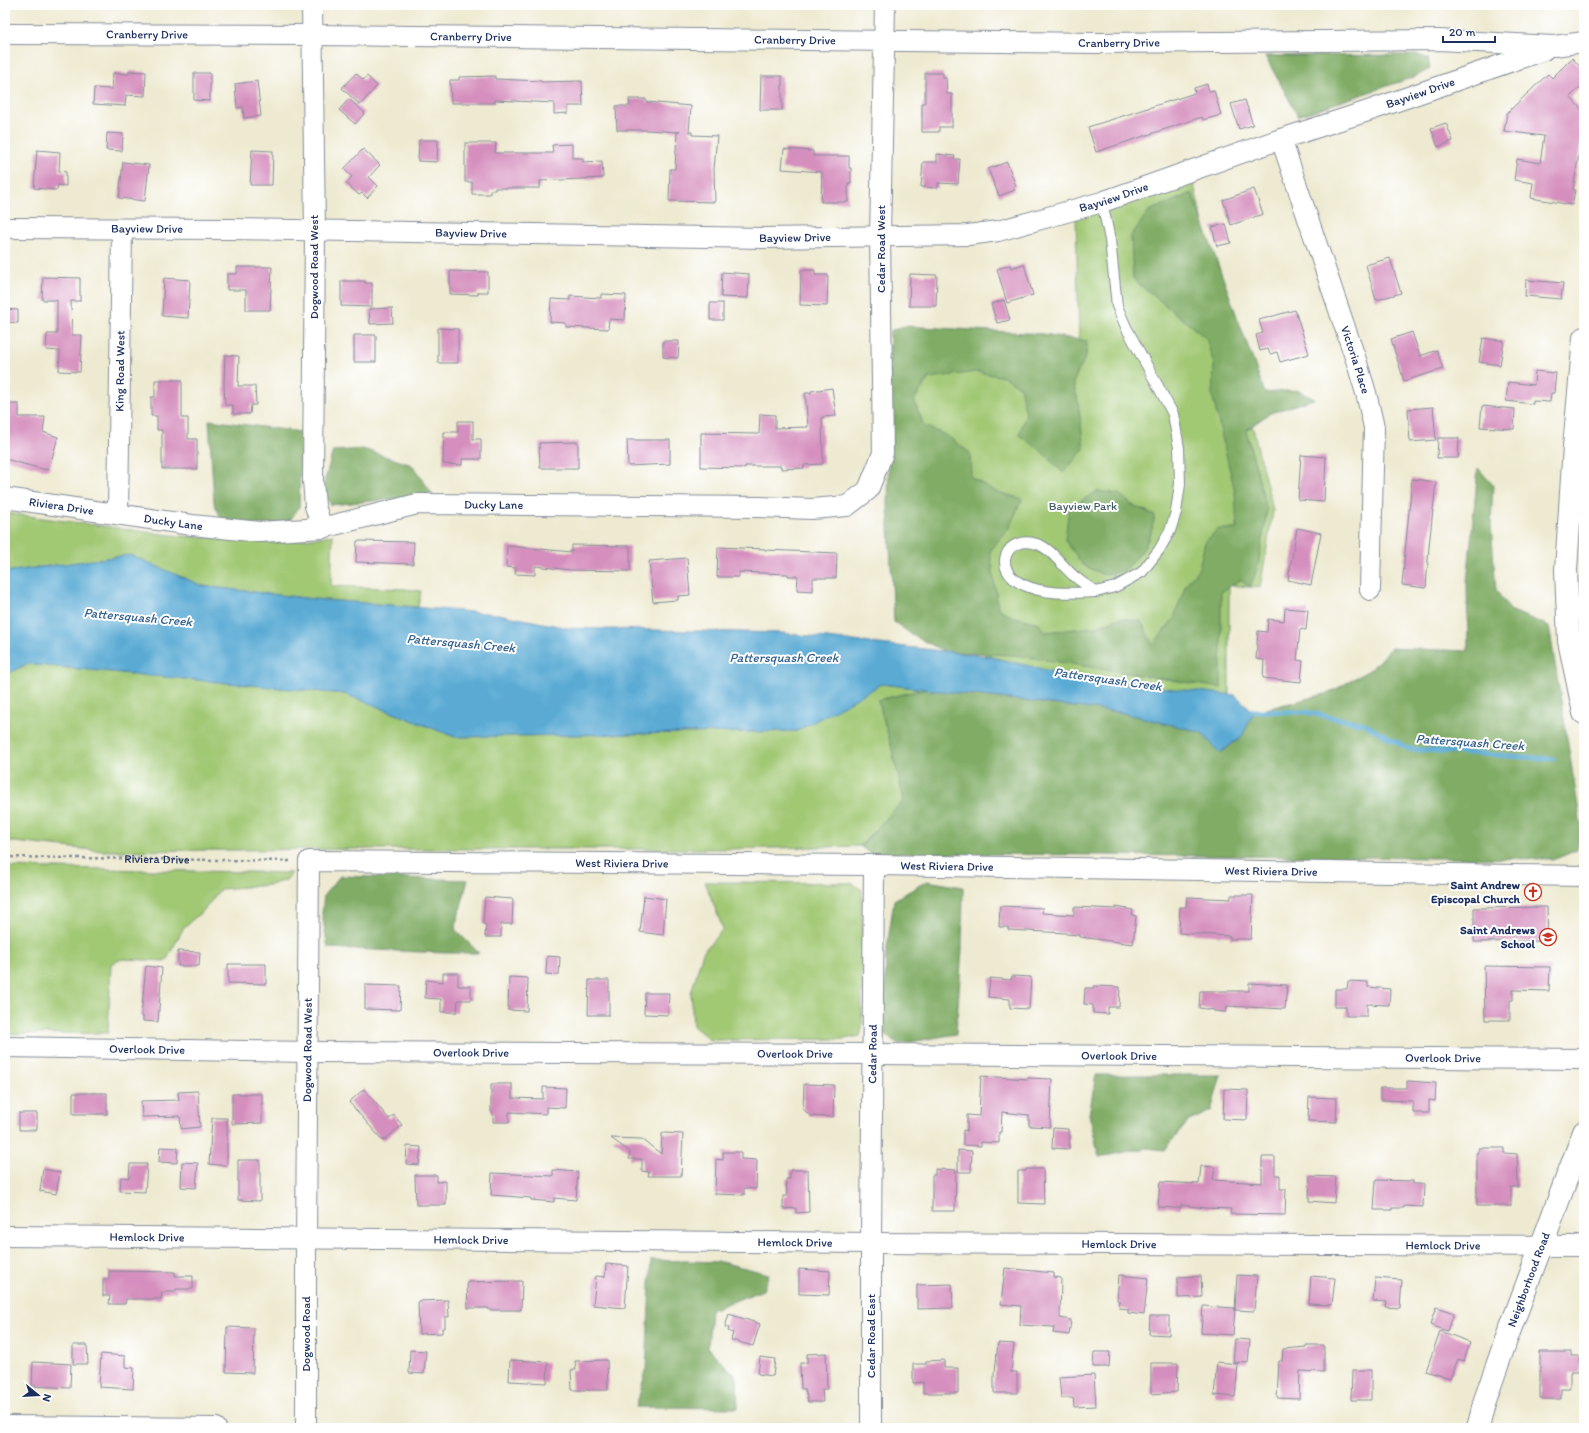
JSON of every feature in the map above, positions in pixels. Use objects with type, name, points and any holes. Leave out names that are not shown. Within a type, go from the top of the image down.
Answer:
[{"type":"street","name":"Dogwood Road West","points":[[312,5],[315,231],[313,480],[315,506],[322,528]]},
{"type":"street","name":"Cedar Road West","points":[[868,490],[883,453],[880,235],[885,5]]},
{"type":"street","name":"Cranberry Drive","points":[[5,34],[312,35],[1096,42],[1439,40],[1554,46],[1584,42]]},
{"type":"street","name":"Bayview Drive","points":[[5,228],[764,238],[880,235],[968,235],[998,231],[1102,202],[1554,46]]},
{"type":"street","name":"Victoria Place","points":[[1281,139],[1356,360],[1374,427],[1370,590]]},
{"type":"street","name":"King Road West","points":[[118,514],[122,229]]},
{"type":"street","points":[[1584,338],[1579,447],[1566,570],[1577,642],[1584,713]]},
{"type":"street","name":"Ducky Lane","points":[[118,514],[192,526],[260,532],[322,528],[417,504],[812,508],[848,506],[868,490]]},
{"type":"street","name":"Riviera Drive","points":[[5,498],[118,514]]},
{"type":"street","name":"Dogwood Road West","points":[[306,1240],[309,861]]},
{"type":"street","name":"West Riviera Drive","points":[[309,861],[874,866],[1584,876]]},
{"type":"street","name":"Cedar Road","points":[[871,1243],[874,866]]},
{"type":"street","name":"Overlook Drive","points":[[5,1047],[307,1052],[1584,1059]]},
{"type":"street","name":"Neighborhood Road","points":[[1478,1428],[1484,1403],[1494,1375],[1584,1132]]},
{"type":"street","name":"Hemlock Drive","points":[[5,1236],[306,1240],[1584,1246]]},
{"type":"street","name":"Dogwood Road","points":[[306,1240],[306,1428]]},
{"type":"street","name":"Cedar Road East","points":[[871,1243],[871,1428]]},
{"type":"street","points":[[5,1426],[216,1428]]},
{"type":"lane","points":[[1096,592],[1074,576],[1052,554],[1039,544],[1025,542],[1011,548],[1005,554],[1005,564],[1009,576],[1023,585],[1039,590],[1074,593],[1096,592],[1115,587],[1142,572],[1159,550],[1170,531],[1176,512],[1180,484],[1179,448],[1173,414],[1126,327],[1117,306],[1110,240],[1102,202]]},
{"type":"path","name":"Riviera Drive","points":[[5,857],[309,861]]},
{"type":"green space","points":[[1418,55],[1428,58],[1430,69],[1414,77],[1298,116],[1265,56]]},
{"type":"green space","name":"Bayview Park","points":[[1192,177],[1273,511],[1260,588],[1229,585],[1229,695],[1093,681],[986,656],[896,531],[895,334],[1079,341],[1076,216]]},
{"type":"green space","points":[[1192,193],[1265,393],[1297,390],[1314,399],[1270,413],[1246,430],[1267,510],[1258,566],[1250,587],[1240,580],[1221,592],[1221,688],[1015,655],[946,652],[914,636],[894,622],[888,508],[890,331],[904,326],[1043,334],[1087,341],[1086,356],[1073,382],[1078,401],[1084,449],[1063,473],[1039,449],[1019,435],[1026,414],[1020,387],[1004,377],[977,372],[929,378],[914,400],[924,426],[946,435],[970,453],[971,477],[994,491],[1022,499],[1009,528],[990,551],[998,608],[1011,616],[1039,623],[1045,632],[1095,627],[1120,618],[1141,621],[1153,645],[1174,618],[1186,584],[1199,568],[1205,542],[1218,529],[1237,529],[1235,492],[1212,394],[1214,365],[1206,338],[1133,279],[1131,236],[1149,211]]},
{"type":"green space","points":[[209,420],[301,432],[299,507],[291,519],[273,525],[223,523],[214,503]]},
{"type":"green space","points":[[363,449],[412,465],[433,495],[331,505],[322,490],[333,451]]},
{"type":"green space","points":[[1478,468],[1493,485],[1491,525],[1496,590],[1510,610],[1549,626],[1581,825],[1577,850],[1555,859],[869,853],[860,846],[904,800],[891,745],[878,700],[926,689],[1119,712],[1201,732],[1221,753],[1242,736],[1254,712],[1329,693],[1371,669],[1391,648],[1468,651],[1467,582]]},
{"type":"green space","points":[[1098,491],[1119,494],[1132,505],[1155,515],[1151,533],[1143,550],[1125,570],[1104,575],[1083,565],[1065,540],[1069,508]]},
{"type":"green space","points":[[5,513],[170,535],[275,543],[333,535],[331,586],[421,591],[418,607],[313,599],[203,586],[130,555],[5,572]]},
{"type":"green space","points":[[27,664],[345,694],[455,737],[797,731],[881,684],[926,689],[878,700],[891,745],[904,800],[860,846],[728,849],[103,851],[5,841],[5,675]]},
{"type":"green space","points":[[5,867],[292,873],[286,880],[269,885],[220,889],[205,909],[184,927],[166,961],[122,959],[111,964],[108,1033],[5,1034]]},
{"type":"green space","points":[[340,876],[468,880],[455,929],[479,953],[328,948],[322,914],[324,895]]},
{"type":"green space","points":[[927,881],[963,887],[962,950],[956,1034],[899,1044],[884,1035],[886,954],[894,900]]},
{"type":"green space","points":[[705,882],[852,883],[862,890],[862,1027],[860,1036],[844,1039],[710,1040],[693,1026],[691,993],[703,952],[723,929]]},
{"type":"green space","points":[[1096,1075],[1221,1075],[1211,1111],[1189,1121],[1164,1150],[1147,1148],[1099,1157],[1089,1114]]},
{"type":"green space","points":[[651,1260],[721,1262],[769,1274],[763,1290],[711,1310],[708,1348],[737,1377],[738,1408],[636,1407],[646,1371]]},
{"type":"water","points":[[130,555],[203,586],[313,599],[498,614],[568,628],[783,633],[986,656],[1093,681],[1235,695],[1254,712],[1242,736],[1220,753],[1201,732],[1119,712],[882,684],[797,731],[455,737],[345,694],[27,664],[5,675],[5,572]]},
{"type":"building","points":[[1572,58],[1584,71],[1584,83],[1570,97],[1584,112],[1584,124],[1573,189],[1575,190],[1572,205],[1531,198],[1533,183],[1514,180],[1517,159],[1540,163],[1544,136],[1504,131],[1507,113],[1548,74],[1552,78]]},
{"type":"building","points":[[129,71],[146,72],[145,96],[126,95],[125,106],[93,104],[94,88],[112,89],[113,73],[129,74]]},
{"type":"building","points":[[194,73],[210,73],[210,101],[194,100]]},
{"type":"building","points":[[356,73],[363,80],[367,76],[377,86],[360,105],[342,88]]},
{"type":"building","points":[[925,73],[943,73],[943,78],[946,78],[947,94],[952,94],[952,127],[939,127],[939,132],[922,132],[922,103],[925,103]]},
{"type":"building","points":[[495,76],[495,79],[541,82],[582,81],[583,106],[568,106],[568,113],[554,114],[554,103],[495,100],[495,103],[451,103],[450,80],[459,80],[459,77]]},
{"type":"building","points":[[761,76],[782,76],[782,110],[760,110]]},
{"type":"building","points":[[257,81],[261,116],[244,118],[243,107],[237,108],[235,84]]},
{"type":"building","points":[[1207,84],[1209,91],[1214,90],[1221,115],[1203,120],[1202,117],[1096,152],[1088,127],[1195,93],[1194,88]]},
{"type":"building","points":[[349,99],[365,113],[355,124],[339,110]]},
{"type":"building","points":[[629,99],[646,99],[646,102],[691,106],[689,132],[692,132],[692,135],[717,136],[714,169],[715,202],[669,201],[670,169],[675,169],[677,132],[680,132],[617,130],[616,106],[630,106]]},
{"type":"building","points":[[1245,100],[1253,125],[1239,129],[1231,104]]},
{"type":"building","points":[[1446,123],[1453,141],[1438,147],[1431,128]]},
{"type":"building","points":[[107,133],[123,134],[122,151],[106,150]]},
{"type":"building","points":[[419,140],[438,140],[437,162],[418,161]]},
{"type":"building","points":[[465,143],[496,143],[495,153],[553,153],[552,145],[572,144],[572,158],[583,158],[583,162],[602,161],[603,178],[540,181],[540,188],[495,188],[495,190],[490,190],[490,194],[472,194],[472,182],[465,182]]},
{"type":"building","points":[[363,149],[380,165],[369,177],[378,186],[367,198],[362,193],[359,195],[346,183],[352,177],[344,169]]},
{"type":"building","points":[[784,149],[813,151],[813,156],[849,156],[851,183],[848,183],[848,202],[821,202],[822,172],[782,169]]},
{"type":"building","points":[[37,150],[60,152],[59,171],[66,172],[66,186],[58,185],[57,190],[34,188]]},
{"type":"building","points":[[252,150],[273,151],[272,185],[250,185]]},
{"type":"building","points":[[937,154],[955,156],[954,159],[960,159],[958,184],[938,183],[938,188],[921,187],[923,162],[937,162]]},
{"type":"building","points":[[123,162],[149,165],[145,201],[119,198]]},
{"type":"building","points":[[1007,162],[1016,186],[1013,187],[1015,190],[999,196],[988,169]]},
{"type":"building","points":[[1254,189],[1263,214],[1231,225],[1223,200]]},
{"type":"building","points":[[1226,224],[1231,243],[1217,246],[1212,227]]},
{"type":"building","points":[[1390,258],[1401,293],[1376,300],[1366,265]]},
{"type":"building","points":[[1024,264],[1033,295],[1007,303],[997,269],[1010,265],[1011,268]]},
{"type":"building","points":[[237,267],[272,267],[270,310],[246,310],[246,290],[227,290],[227,274],[237,274]]},
{"type":"building","points":[[801,270],[815,270],[815,275],[828,275],[827,306],[800,305]]},
{"type":"building","points":[[450,271],[488,272],[488,292],[478,292],[478,295],[450,294]]},
{"type":"building","points":[[722,272],[749,274],[748,298],[721,297]]},
{"type":"building","points":[[910,274],[937,275],[936,306],[909,306]]},
{"type":"building","points":[[43,277],[80,278],[80,301],[71,301],[72,335],[82,335],[80,372],[59,371],[60,351],[46,350],[47,334],[57,334],[57,300],[42,300]]},
{"type":"building","points":[[164,278],[190,280],[188,318],[162,316]]},
{"type":"building","points":[[1526,280],[1563,283],[1561,299],[1525,296]]},
{"type":"building","points":[[341,281],[365,281],[365,283],[372,283],[372,307],[341,306]]},
{"type":"building","points":[[601,294],[626,295],[625,320],[609,319],[608,329],[566,327],[566,323],[550,322],[551,299],[570,300],[570,296],[601,298]]},
{"type":"building","points":[[1004,300],[1010,320],[997,323],[991,304]]},
{"type":"building","points":[[710,303],[723,303],[723,320],[710,320]]},
{"type":"building","points":[[392,308],[393,323],[370,324],[369,309]]},
{"type":"building","points":[[5,309],[18,310],[18,323],[5,322]]},
{"type":"building","points":[[1295,310],[1309,354],[1280,362],[1277,352],[1270,354],[1268,349],[1260,351],[1256,335],[1263,333],[1259,320]]},
{"type":"building","points":[[438,328],[458,329],[458,363],[438,363]]},
{"type":"building","points":[[1412,332],[1420,356],[1437,350],[1443,369],[1404,381],[1391,339]]},
{"type":"building","points":[[354,335],[376,335],[376,362],[354,362]]},
{"type":"building","points":[[1483,338],[1504,341],[1500,365],[1479,362]]},
{"type":"building","points":[[663,341],[679,341],[678,358],[663,357]]},
{"type":"building","points":[[225,355],[239,356],[238,386],[255,386],[256,405],[251,405],[250,414],[233,414],[233,405],[225,405]]},
{"type":"building","points":[[1535,371],[1556,373],[1554,393],[1551,393],[1550,402],[1533,401],[1533,404],[1506,401],[1508,382],[1534,385]]},
{"type":"building","points":[[155,380],[182,380],[182,418],[188,418],[188,439],[197,439],[197,469],[162,469],[162,430],[157,430],[157,416],[151,416],[151,397],[155,397]]},
{"type":"building","points":[[832,388],[836,416],[822,417],[823,464],[804,465],[804,468],[781,469],[781,466],[745,466],[745,468],[701,467],[701,433],[759,434],[760,414],[775,415],[775,428],[808,427],[805,393]]},
{"type":"building","points":[[5,404],[19,404],[19,417],[45,417],[43,432],[58,437],[49,469],[46,470],[5,459]]},
{"type":"building","points":[[1482,406],[1515,409],[1514,429],[1480,427]]},
{"type":"building","points":[[1433,407],[1436,440],[1410,442],[1408,409]]},
{"type":"building","points":[[458,421],[473,421],[473,439],[481,439],[481,459],[462,459],[462,465],[443,464],[444,432],[458,432]]},
{"type":"building","points":[[1438,438],[1459,438],[1458,458],[1437,458]]},
{"type":"building","points":[[627,440],[670,440],[670,464],[628,466]]},
{"type":"building","points":[[578,442],[578,468],[540,468],[539,443]]},
{"type":"building","points":[[1301,455],[1326,457],[1324,502],[1298,500]]},
{"type":"building","points":[[1412,479],[1436,482],[1426,588],[1402,585]]},
{"type":"building","points":[[1297,528],[1321,533],[1311,585],[1288,580]]},
{"type":"building","points":[[357,541],[414,542],[413,564],[356,562]]},
{"type":"building","points":[[572,545],[630,546],[630,571],[571,570],[535,566],[535,575],[515,574],[516,568],[506,567],[507,546],[572,552]]},
{"type":"building","points":[[718,547],[837,553],[836,578],[813,578],[813,591],[797,590],[798,576],[788,576],[788,574],[739,572],[739,577],[717,577]]},
{"type":"building","points":[[687,558],[690,595],[678,596],[678,600],[653,602],[649,561]]},
{"type":"building","points":[[1285,608],[1308,610],[1306,630],[1300,629],[1297,660],[1303,661],[1301,682],[1263,678],[1264,660],[1256,659],[1258,631],[1267,632],[1268,619],[1284,621]]},
{"type":"building","points":[[1231,895],[1253,895],[1251,939],[1230,939],[1230,936],[1179,933],[1180,907],[1186,907],[1187,897],[1231,899]]},
{"type":"building","points":[[644,896],[666,899],[663,935],[640,932]]},
{"type":"building","points":[[485,897],[513,899],[512,924],[501,924],[501,937],[485,937],[486,925],[483,924]]},
{"type":"building","points":[[1000,906],[1043,908],[1042,913],[1074,915],[1074,907],[1116,909],[1116,907],[1133,910],[1132,915],[1136,916],[1133,944],[1080,937],[1080,935],[1066,933],[1008,930],[1008,927],[999,927]]},
{"type":"building","points":[[1547,907],[1548,941],[1474,942],[1474,908]]},
{"type":"building","points":[[178,951],[200,952],[199,966],[178,966]]},
{"type":"building","points":[[547,956],[560,957],[559,975],[546,974]]},
{"type":"building","points":[[228,964],[266,964],[266,984],[228,983]]},
{"type":"building","points":[[146,966],[162,968],[158,1022],[143,1021],[143,1016],[141,1016]]},
{"type":"building","points":[[1484,966],[1550,967],[1549,991],[1513,990],[1513,1000],[1510,1000],[1510,1020],[1485,1020]]},
{"type":"building","points":[[443,973],[458,973],[458,986],[471,986],[471,1000],[458,1000],[457,1012],[441,1012],[441,999],[425,998],[426,980],[443,982]]},
{"type":"building","points":[[1012,976],[1031,977],[1029,1009],[1010,1008],[1010,999],[988,997],[990,978],[1011,980]]},
{"type":"building","points":[[509,977],[528,978],[527,1011],[508,1010]]},
{"type":"building","points":[[589,980],[609,980],[609,1015],[588,1015]]},
{"type":"building","points":[[1348,981],[1368,982],[1368,987],[1390,989],[1389,1005],[1367,1004],[1367,1016],[1346,1016],[1346,1007],[1335,1007],[1335,989],[1347,989]]},
{"type":"building","points":[[1249,983],[1287,985],[1285,1009],[1227,1006],[1226,1012],[1199,1008],[1200,991],[1249,991]]},
{"type":"building","points":[[365,985],[401,986],[400,1010],[365,1009]]},
{"type":"building","points":[[1094,986],[1120,987],[1119,1007],[1108,1007],[1108,1014],[1093,1013],[1093,1005],[1084,1004],[1085,988],[1093,988]]},
{"type":"building","points":[[645,993],[669,993],[668,1015],[644,1014]]},
{"type":"building","points":[[981,1076],[1052,1079],[1050,1127],[1029,1126],[1029,1115],[1002,1112],[999,1143],[981,1142],[981,1146],[963,1145],[963,1130],[967,1131],[967,1115],[979,1116]]},
{"type":"building","points":[[1407,1081],[1436,1083],[1435,1101],[1429,1100],[1429,1113],[1413,1113],[1413,1101],[1380,1100],[1380,1088],[1407,1088]]},
{"type":"building","points":[[491,1084],[512,1084],[512,1098],[543,1099],[543,1087],[566,1088],[565,1108],[546,1107],[546,1114],[509,1112],[509,1122],[493,1122],[493,1112],[491,1112]]},
{"type":"building","points":[[804,1084],[834,1085],[833,1117],[810,1116],[803,1109]]},
{"type":"building","points":[[364,1089],[389,1119],[394,1115],[402,1125],[383,1141],[349,1102]]},
{"type":"building","points":[[1224,1089],[1248,1090],[1247,1120],[1223,1119]]},
{"type":"building","points":[[198,1091],[200,1127],[181,1129],[180,1116],[142,1117],[141,1101],[179,1100],[178,1092]]},
{"type":"building","points":[[73,1093],[107,1093],[107,1114],[73,1114]]},
{"type":"building","points":[[232,1094],[262,1094],[262,1123],[232,1124]]},
{"type":"building","points":[[1309,1097],[1337,1098],[1336,1122],[1308,1121]]},
{"type":"building","points":[[19,1113],[37,1113],[37,1130],[19,1130]]},
{"type":"building","points":[[212,1118],[227,1118],[227,1166],[209,1164]]},
{"type":"building","points":[[1053,1128],[1068,1129],[1068,1134],[1070,1134],[1069,1149],[1052,1148]]},
{"type":"building","points":[[662,1134],[683,1134],[681,1176],[648,1176],[649,1172],[642,1171],[642,1159],[629,1159],[630,1152],[611,1138],[642,1139],[661,1154]]},
{"type":"building","points":[[407,1146],[421,1147],[419,1165],[406,1164]]},
{"type":"building","points":[[160,1147],[178,1148],[177,1163],[159,1162]]},
{"type":"building","points":[[1479,1148],[1504,1148],[1504,1153],[1517,1154],[1518,1187],[1511,1187],[1511,1206],[1477,1206],[1477,1152],[1479,1152]]},
{"type":"building","points":[[958,1150],[972,1151],[971,1172],[958,1172]]},
{"type":"building","points":[[723,1152],[741,1152],[741,1159],[757,1160],[756,1189],[744,1188],[744,1195],[715,1194],[716,1159],[723,1160]]},
{"type":"building","points":[[1262,1157],[1275,1157],[1275,1175],[1280,1175],[1280,1189],[1286,1189],[1285,1215],[1230,1214],[1231,1209],[1181,1205],[1181,1208],[1158,1207],[1160,1182],[1199,1184],[1201,1166],[1215,1167],[1213,1180],[1262,1183]]},
{"type":"building","points":[[238,1160],[260,1160],[260,1201],[238,1200]]},
{"type":"building","points":[[182,1162],[198,1163],[196,1188],[181,1187]]},
{"type":"building","points":[[130,1164],[147,1164],[145,1192],[120,1191],[121,1177],[129,1178]]},
{"type":"building","points":[[43,1169],[60,1172],[56,1194],[40,1191]]},
{"type":"building","points":[[935,1169],[956,1170],[955,1211],[932,1211],[932,1175],[935,1175]]},
{"type":"building","points":[[1026,1169],[1043,1169],[1044,1204],[1018,1203],[1018,1171],[1026,1171]]},
{"type":"building","points":[[553,1170],[578,1172],[576,1200],[554,1198],[554,1202],[531,1200],[531,1198],[491,1195],[492,1173],[553,1176]]},
{"type":"building","points":[[790,1170],[808,1170],[809,1212],[796,1213],[796,1208],[783,1209],[783,1196],[787,1196],[786,1179],[790,1179]]},
{"type":"building","points":[[415,1175],[437,1175],[437,1182],[446,1181],[446,1205],[416,1205]]},
{"type":"building","points":[[1310,1176],[1336,1177],[1334,1203],[1309,1201]]},
{"type":"building","points":[[1376,1180],[1413,1181],[1413,1184],[1424,1184],[1423,1207],[1404,1206],[1404,1208],[1392,1208],[1392,1210],[1374,1210]]},
{"type":"building","points":[[606,1264],[628,1266],[625,1308],[593,1305],[596,1276],[605,1277]]},
{"type":"building","points":[[1005,1268],[1054,1273],[1054,1277],[1061,1278],[1060,1318],[1071,1320],[1069,1335],[1053,1333],[1054,1327],[1020,1325],[1021,1306],[1001,1304]]},
{"type":"building","points":[[799,1269],[830,1271],[829,1295],[799,1294]]},
{"type":"building","points":[[109,1271],[175,1272],[175,1276],[193,1276],[193,1289],[176,1289],[176,1292],[162,1292],[161,1299],[126,1299],[125,1304],[109,1304],[110,1296],[103,1296],[103,1279],[109,1279]]},
{"type":"building","points":[[1119,1275],[1148,1278],[1144,1315],[1128,1313],[1128,1309],[1119,1308],[1120,1301],[1117,1300]]},
{"type":"building","points":[[1237,1275],[1257,1276],[1254,1311],[1235,1310]]},
{"type":"building","points":[[1201,1276],[1202,1297],[1178,1298],[1178,1277]]},
{"type":"building","points":[[1311,1276],[1335,1278],[1332,1305],[1309,1304]]},
{"type":"building","points":[[1375,1278],[1402,1280],[1400,1308],[1385,1307],[1386,1302],[1373,1301]]},
{"type":"building","points":[[522,1281],[521,1310],[489,1310],[489,1308],[468,1308],[467,1282]]},
{"type":"building","points":[[952,1284],[953,1308],[917,1309],[917,1285]]},
{"type":"building","points":[[448,1300],[449,1317],[445,1317],[445,1328],[442,1328],[442,1333],[419,1334],[418,1301]]},
{"type":"building","points":[[1203,1306],[1235,1308],[1233,1335],[1201,1333]]},
{"type":"building","points":[[1436,1307],[1454,1313],[1448,1331],[1430,1325]]},
{"type":"building","points":[[729,1314],[760,1324],[753,1346],[731,1340],[733,1333],[728,1331],[729,1328],[725,1327]]},
{"type":"building","points":[[1150,1316],[1169,1316],[1169,1335],[1149,1334]]},
{"type":"building","points":[[227,1327],[254,1328],[253,1373],[226,1372]]},
{"type":"building","points":[[1440,1331],[1470,1342],[1464,1361],[1458,1359],[1450,1379],[1426,1371]]},
{"type":"building","points":[[1235,1339],[1250,1340],[1248,1363],[1233,1362]]},
{"type":"building","points":[[998,1343],[1014,1344],[1011,1372],[1017,1372],[1017,1393],[994,1393],[994,1372]]},
{"type":"building","points":[[73,1345],[87,1345],[88,1364],[73,1364]]},
{"type":"building","points":[[1306,1345],[1324,1345],[1324,1372],[1300,1371],[1299,1399],[1277,1398],[1279,1361],[1282,1361],[1283,1349],[1306,1347]]},
{"type":"building","points":[[410,1350],[426,1351],[424,1374],[409,1373]]},
{"type":"building","points":[[1094,1352],[1110,1352],[1109,1367],[1093,1367]]},
{"type":"building","points":[[1540,1352],[1571,1352],[1571,1356],[1579,1356],[1579,1372],[1570,1372],[1570,1388],[1561,1388],[1561,1399],[1540,1399]]},
{"type":"building","points":[[826,1353],[827,1389],[822,1389],[823,1402],[808,1402],[805,1389],[801,1389],[800,1363],[807,1363],[807,1354]]},
{"type":"building","points":[[101,1354],[125,1356],[125,1367],[134,1368],[133,1389],[99,1387]]},
{"type":"building","points":[[760,1357],[775,1359],[773,1376],[758,1374]]},
{"type":"building","points":[[510,1360],[548,1362],[547,1383],[509,1381]]},
{"type":"building","points":[[607,1360],[608,1390],[572,1390],[571,1370],[576,1370],[575,1361]]},
{"type":"building","points":[[944,1360],[944,1368],[958,1368],[958,1393],[923,1393],[923,1382],[913,1383],[913,1364],[926,1364],[926,1361]]},
{"type":"building","points":[[33,1362],[71,1364],[70,1388],[32,1386]]},
{"type":"building","points":[[1217,1362],[1238,1364],[1235,1397],[1214,1395]]},
{"type":"building","points":[[1151,1363],[1178,1363],[1177,1392],[1151,1394]]},
{"type":"building","points":[[1352,1370],[1371,1370],[1371,1400],[1351,1400]]},
{"type":"building","points":[[1094,1375],[1096,1406],[1074,1407],[1073,1398],[1061,1398],[1059,1377]]},
{"type":"waterway","name":"Pattersquash Creek","points":[[1248,711],[1306,712],[1365,724],[1409,749],[1553,759]]},
{"type":"place","name":"Saint Andrew Episcopal Church","points":[[1533,892]]},
{"type":"place","name":"Saint Andrews School","points":[[1548,937]]}]
